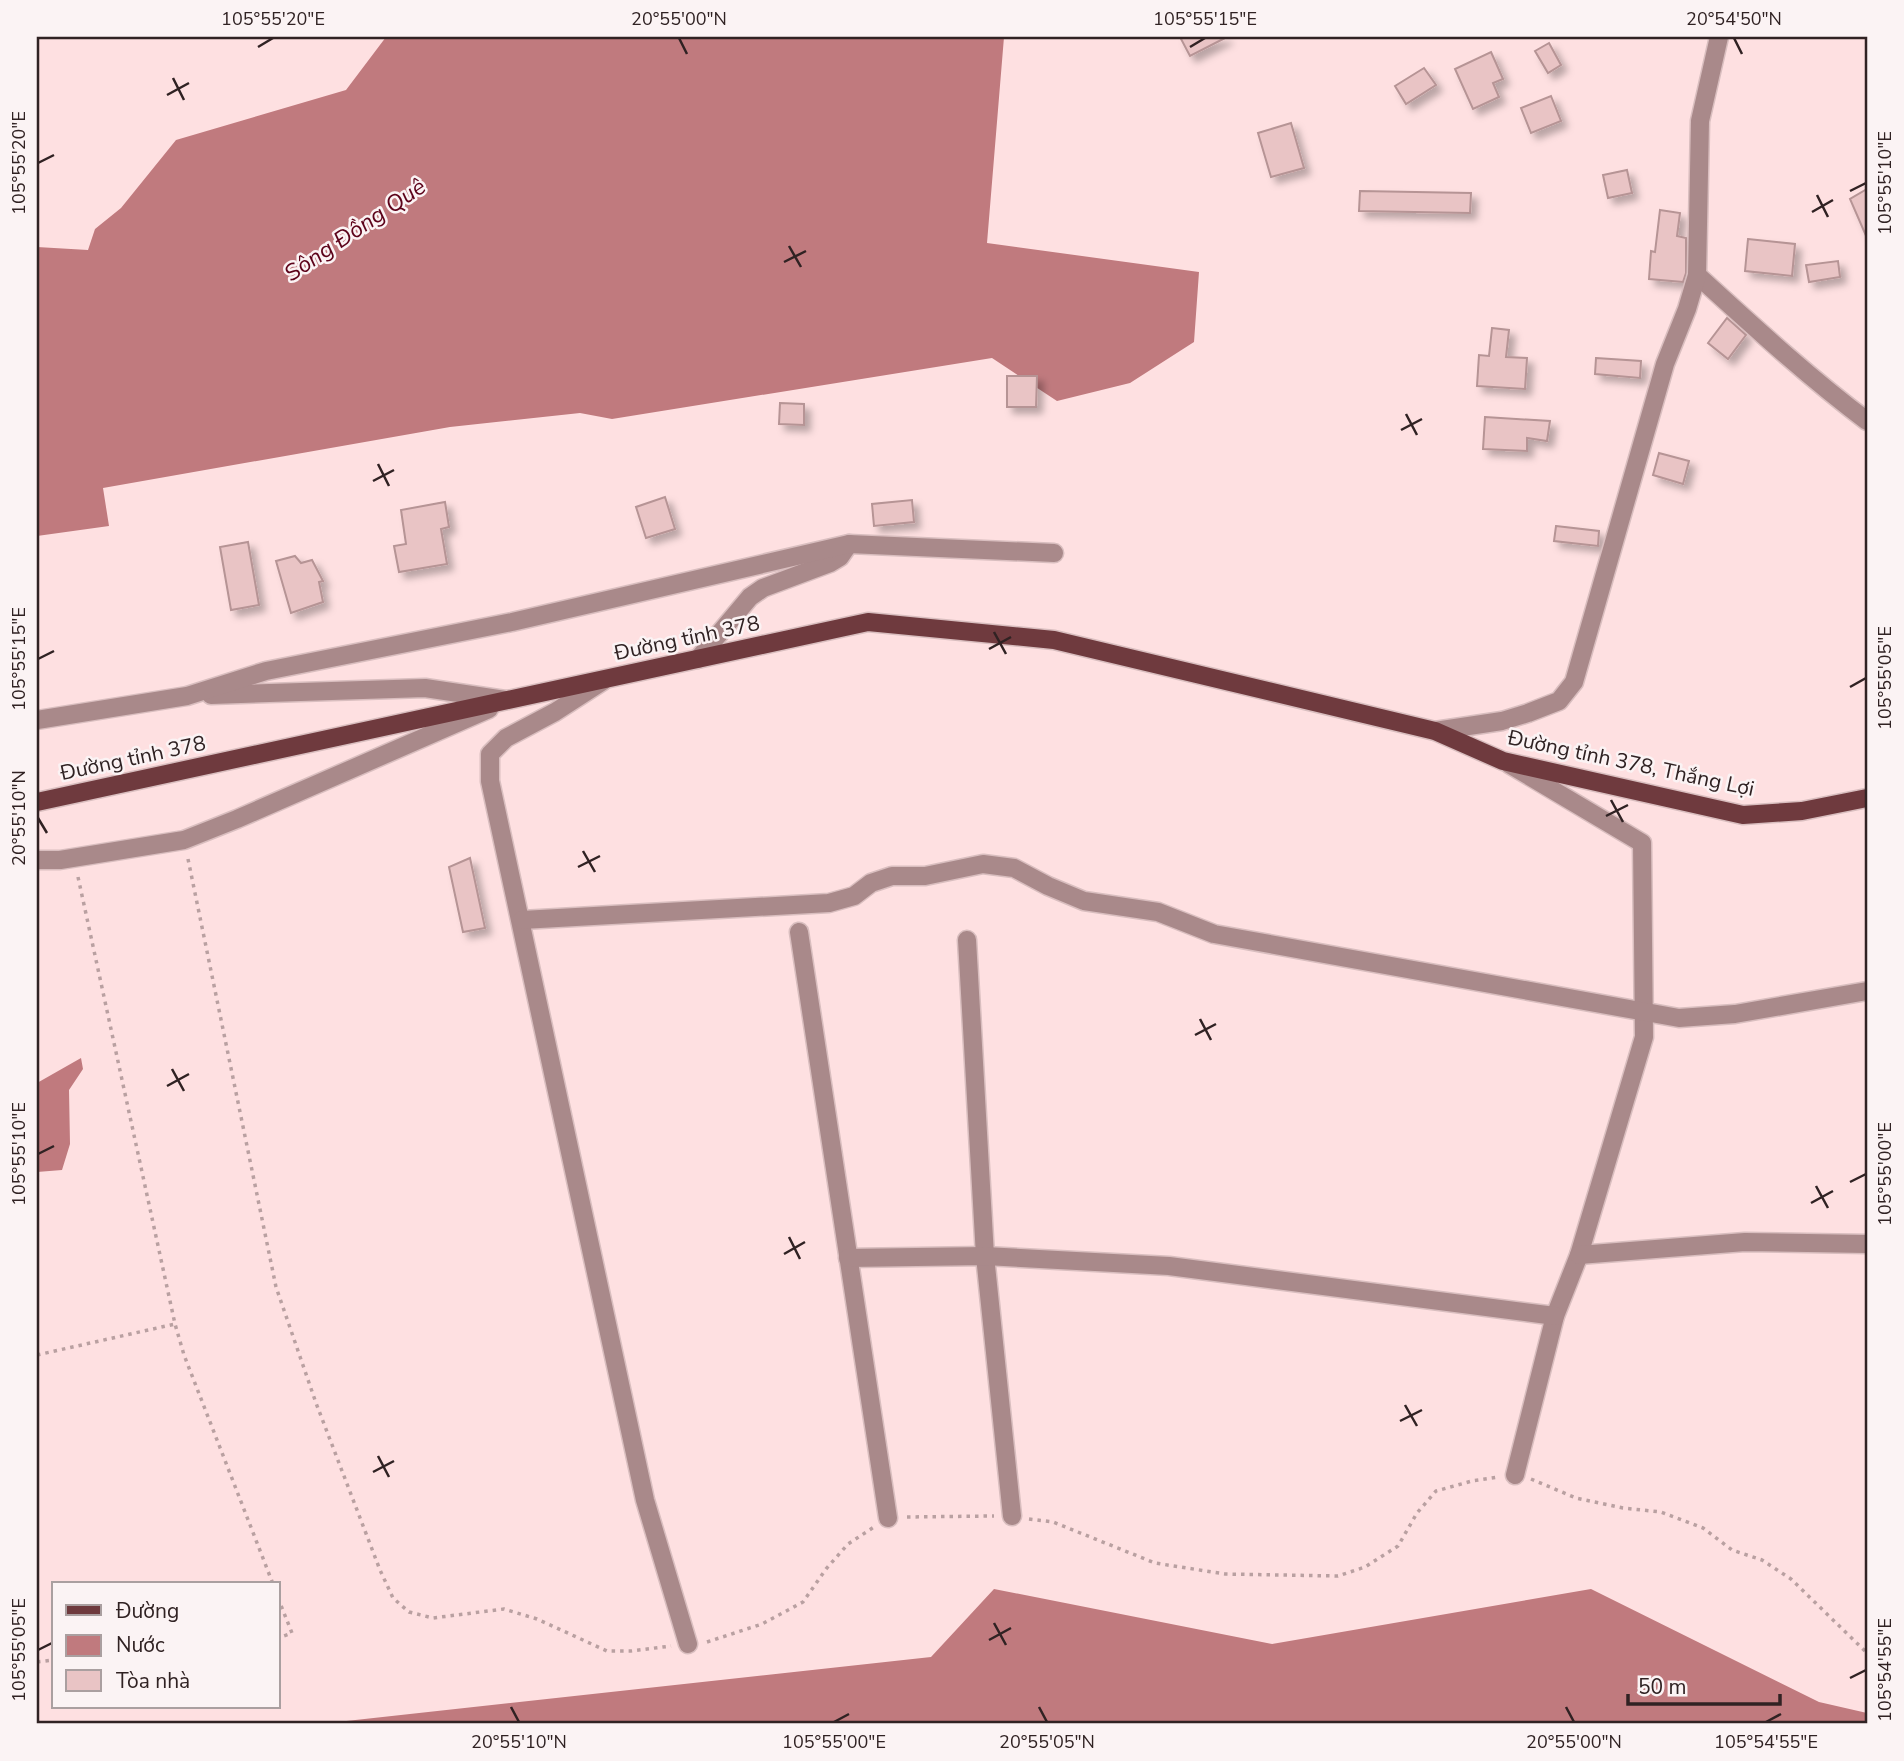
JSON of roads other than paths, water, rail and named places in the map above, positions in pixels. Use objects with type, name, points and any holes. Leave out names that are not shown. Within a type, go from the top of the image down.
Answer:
[{"type":"main road","name":"Đường tỉnh 378","points":[[37,802],[868,622],[1054,639],[1349,710]]},
{"type":"main road","name":"Đường tỉnh 378, Thắng Lợi","points":[[1349,710],[1435,731],[1503,761],[1743,815],[1802,811],[1867,797]]},
{"type":"street","points":[[1435,731],[1502,722],[1528,713],[1559,701],[1574,682],[1665,365],[1697,275],[1700,121],[1719,37]]},
{"type":"street","points":[[1697,275],[1786,355],[1867,421]]},
{"type":"street","points":[[698,659],[750,597],[763,588],[830,563],[840,557],[849,544]]},
{"type":"street","points":[[187,696],[266,671],[512,622],[849,544],[1054,554]]},
{"type":"street","points":[[606,679],[555,712],[506,738],[490,754],[490,781],[645,1500],[688,1644]]},
{"type":"street","points":[[39,721],[187,696],[425,688],[508,700]]},
{"type":"street","points":[[37,860],[184,840],[508,700]]},
{"type":"street","points":[[1503,761],[1642,843],[1644,1037],[1579,1255],[1555,1316],[1515,1475]]},
{"type":"street","points":[[522,920],[830,903],[855,896],[871,883],[892,876],[925,876],[983,864],[1014,868],[1084,901],[1158,912],[1214,934],[1679,1018],[1735,1014],[1867,992]]},
{"type":"street","points":[[799,932],[888,1518]]},
{"type":"street","points":[[967,940],[985,1256],[1012,1516]]},
{"type":"street","points":[[1579,1255],[1745,1242],[1867,1244]]},
{"type":"street","points":[[848,1258],[985,1256],[1169,1266],[1555,1316]]},
{"type":"water","name":"Sông Đồng Quê","points":[[386,37],[1004,37],[987,243],[1199,272],[1194,342],[1130,383],[1057,401],[992,358],[612,419],[580,413],[450,427],[103,488],[109,526],[37,536],[37,247],[88,250],[95,229],[121,208],[176,140],[346,90]]},
{"type":"water","points":[[81,1058],[83,1069],[69,1090],[70,1144],[62,1170],[37,1172],[37,1083]]},
{"type":"water","points":[[994,1589],[1272,1644],[1591,1589],[1819,1702],[1867,1713],[1867,1724],[319,1724],[931,1657]]}]
